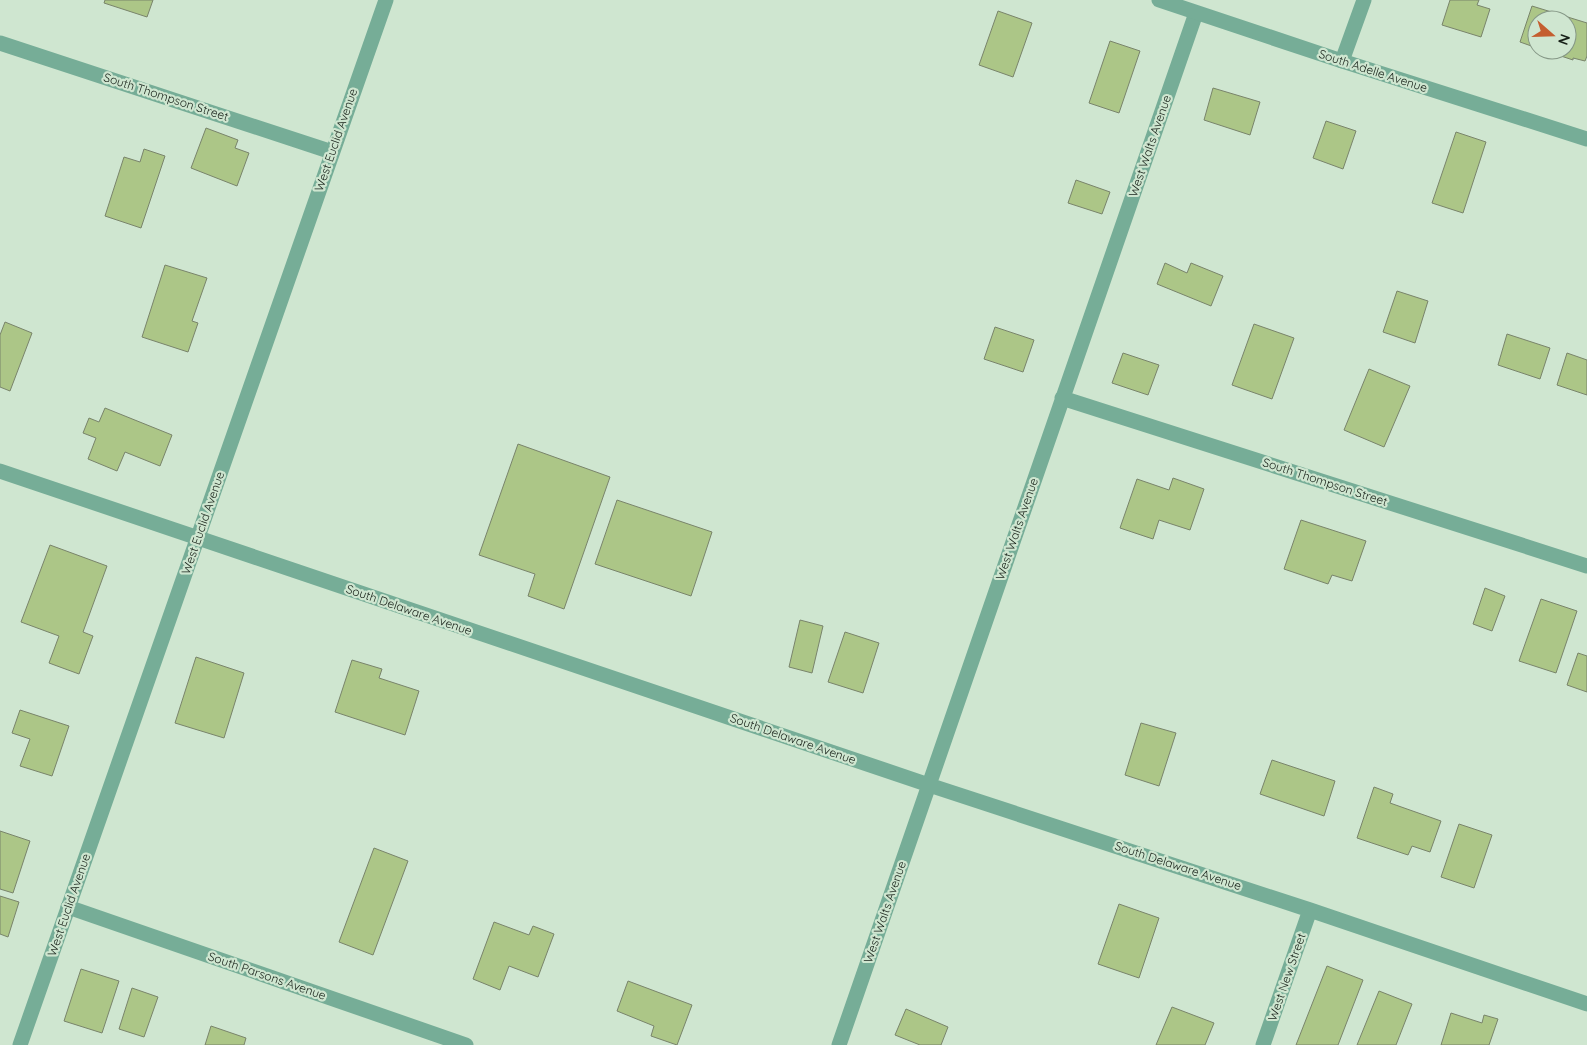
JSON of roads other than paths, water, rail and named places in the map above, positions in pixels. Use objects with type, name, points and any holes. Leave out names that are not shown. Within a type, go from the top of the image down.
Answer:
[{"type":"street","name":"West Euclid Avenue","points":[[20,1045],[386,0]]},
{"type":"street","name":"South Adelle Avenue","points":[[1159,0],[1587,139]]},
{"type":"street","points":[[1342,61],[1364,0]]},
{"type":"street","name":"West Walts Avenue","points":[[839,1045],[1196,13]]},
{"type":"street","name":"South Thompson Street","points":[[0,42],[332,152]]},
{"type":"street","name":"South Thompson Street","points":[[1062,398],[1587,566]]},
{"type":"street","name":"South Delaware Avenue","points":[[0,471],[1587,1004]]},
{"type":"street","name":"South Parsons Avenue","points":[[68,908],[466,1045]]},
{"type":"street","name":"West New Street","points":[[1264,1045],[1310,910]]}]
